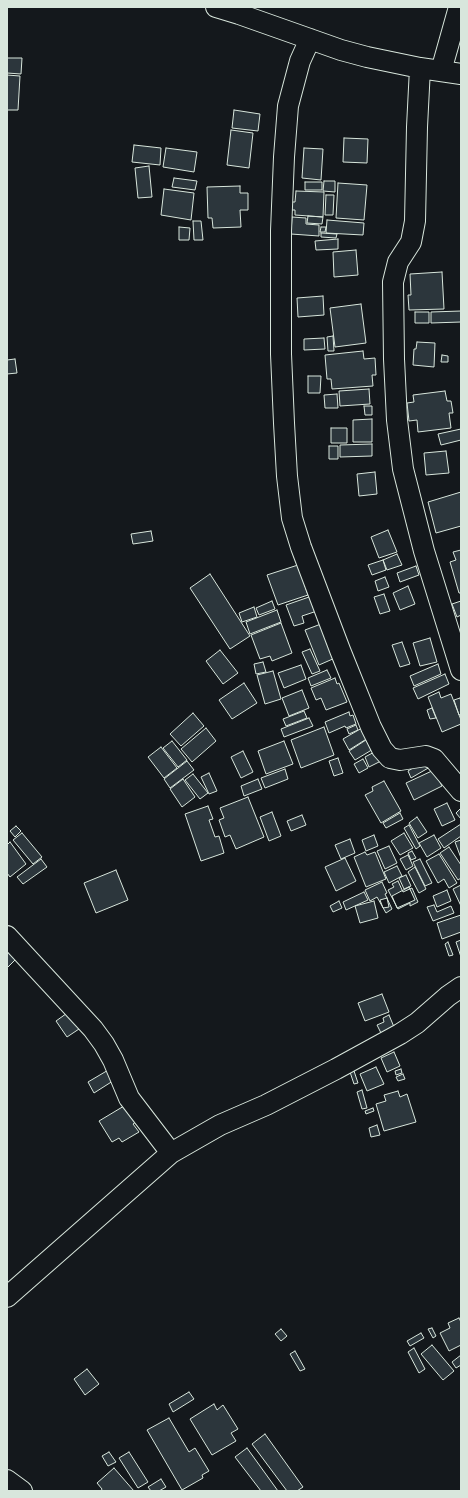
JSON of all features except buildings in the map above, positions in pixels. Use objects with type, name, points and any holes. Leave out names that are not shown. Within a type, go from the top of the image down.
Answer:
[{"type":"street","points":[[216,7],[341,50],[420,68],[461,74]]},
{"type":"street","points":[[441,71],[459,7]]},
{"type":"street","points":[[310,39],[300,62],[288,106],[284,156],[281,232],[282,385],[287,476],[292,518],[301,547],[340,650],[371,727],[382,749],[390,758],[400,760],[426,756],[434,759],[461,791]]},
{"type":"street","points":[[420,68],[415,221],[411,242],[398,262],[393,282],[394,359],[397,420],[403,470],[414,514],[461,670]]},
{"type":"street","points":[[7,936],[93,1029],[113,1060],[129,1098],[171,1153]]},
{"type":"street","points":[[7,1297],[171,1153],[220,1125],[294,1090],[400,1034],[418,1023],[448,996],[461,988]]},
{"type":"street","points":[[7,1480],[22,1491]]}]
